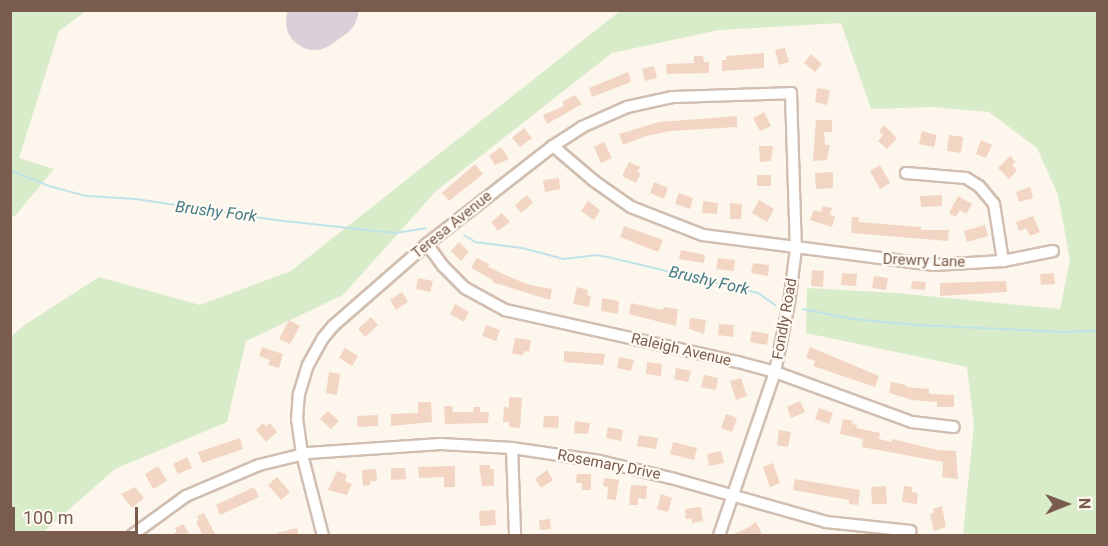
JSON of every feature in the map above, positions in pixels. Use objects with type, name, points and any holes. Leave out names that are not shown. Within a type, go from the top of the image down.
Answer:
[{"type":"street","name":"Teresa Avenue","points":[[323,536],[302,454],[298,433],[298,407],[299,394],[313,354],[333,326],[427,244],[553,146],[606,116],[653,100],[691,95],[791,93]]},
{"type":"street","name":"Fondly Road","points":[[719,536],[775,372],[787,318],[796,249],[791,93]]},
{"type":"street","name":"Drewry Lane","points":[[553,146],[615,197],[652,218],[703,235],[796,249],[934,265],[1003,261],[1053,251]]},
{"type":"street","points":[[906,173],[966,178],[979,186],[994,204],[1003,261]]},
{"type":"street","name":"Raleigh Avenue","points":[[427,244],[443,266],[465,288],[505,310],[775,372],[912,422],[954,427]]},
{"type":"street","name":"Rosemary Drive","points":[[131,536],[165,509],[217,481],[249,468],[302,454],[441,444],[512,448],[633,468],[826,522],[911,531]]},
{"type":"street","points":[[512,448],[515,536]]},
{"type":"green space","points":[[11,10],[86,11],[59,31],[19,158],[54,169],[15,216],[11,217]]},
{"type":"green space","points":[[620,11],[1097,11],[1097,535],[963,535],[974,424],[967,367],[806,333],[807,288],[897,293],[1060,309],[1070,260],[1058,195],[1037,148],[989,112],[932,107],[871,109],[841,23],[719,30],[612,53],[436,191],[343,295],[246,341],[227,422],[115,469],[40,535],[11,536],[11,337],[23,326],[99,277],[200,305],[291,271]]},
{"type":"building","points":[[785,48],[789,62],[779,65],[775,50]]},
{"type":"building","points":[[764,53],[764,68],[722,71],[722,60],[727,60],[726,56]]},
{"type":"building","points":[[811,54],[822,64],[815,72],[804,63]]},
{"type":"building","points":[[694,56],[703,56],[704,62],[709,62],[709,73],[667,74],[666,64],[694,63]]},
{"type":"building","points":[[654,66],[657,78],[645,81],[642,69]]},
{"type":"building","points":[[628,72],[631,82],[592,97],[589,88]]},
{"type":"building","points":[[817,88],[830,90],[827,105],[815,102]]},
{"type":"building","points":[[575,95],[582,104],[547,124],[543,115],[564,106],[562,102]]},
{"type":"building","points":[[764,112],[771,126],[760,131],[753,118]]},
{"type":"building","points":[[737,116],[737,127],[670,131],[646,136],[623,145],[619,134],[659,122]]},
{"type":"building","points":[[816,120],[832,120],[832,132],[824,132],[825,145],[830,145],[827,160],[813,161]]},
{"type":"building","points":[[884,125],[897,138],[887,149],[878,141],[883,135],[879,131]]},
{"type":"building","points":[[524,128],[532,138],[520,147],[512,138]]},
{"type":"building","points":[[922,131],[937,135],[934,147],[919,144]]},
{"type":"building","points":[[949,135],[963,137],[961,153],[947,151]]},
{"type":"building","points":[[981,140],[992,145],[986,158],[976,154]]},
{"type":"building","points":[[604,142],[612,158],[601,163],[594,147]]},
{"type":"building","points":[[759,146],[773,146],[771,161],[760,162]]},
{"type":"building","points":[[501,147],[509,159],[495,165],[489,156]]},
{"type":"building","points":[[1010,156],[1016,162],[1012,165],[1017,170],[1009,179],[998,168]]},
{"type":"building","points":[[629,162],[640,167],[637,172],[641,173],[636,183],[622,176]]},
{"type":"building","points":[[475,164],[483,174],[449,201],[442,193]]},
{"type":"building","points":[[880,165],[890,183],[880,189],[870,171]]},
{"type":"building","points":[[833,172],[833,188],[816,189],[815,173]]},
{"type":"building","points":[[757,175],[771,175],[771,186],[757,186]]},
{"type":"building","points":[[559,178],[560,189],[545,192],[543,180]]},
{"type":"building","points":[[654,182],[668,188],[664,199],[650,193]]},
{"type":"building","points":[[1030,187],[1033,198],[1019,202],[1016,192]]},
{"type":"building","points":[[679,193],[693,198],[690,209],[675,204]]},
{"type":"building","points":[[527,195],[533,203],[521,213],[515,205]]},
{"type":"building","points":[[942,195],[942,206],[921,207],[920,196]]},
{"type":"building","points":[[958,196],[972,204],[966,214],[960,210],[956,217],[949,213]]},
{"type":"building","points":[[759,200],[774,209],[767,222],[752,213]]},
{"type":"building","points":[[588,201],[600,210],[594,220],[581,211]]},
{"type":"building","points":[[703,201],[718,203],[717,214],[702,213]]},
{"type":"building","points":[[730,203],[742,204],[741,219],[730,219]]},
{"type":"building","points":[[823,206],[832,208],[830,215],[835,216],[832,227],[810,220],[814,210],[821,212]]},
{"type":"building","points":[[502,213],[510,222],[498,231],[491,222]]},
{"type":"building","points":[[1033,216],[1040,232],[1030,236],[1026,228],[1019,231],[1016,222]]},
{"type":"building","points":[[852,217],[859,217],[858,222],[921,227],[921,230],[949,230],[948,241],[851,233]]},
{"type":"building","points":[[985,225],[988,236],[967,242],[964,231]]},
{"type":"building","points":[[624,226],[663,240],[658,252],[620,237]]},
{"type":"building","points":[[459,242],[469,252],[461,261],[451,251]]},
{"type":"building","points":[[681,250],[705,255],[704,263],[679,259]]},
{"type":"building","points":[[477,258],[489,264],[488,267],[512,278],[530,285],[552,289],[550,300],[492,282],[493,280],[471,268]]},
{"type":"building","points":[[718,258],[735,260],[734,271],[716,269]]},
{"type":"building","points":[[753,263],[769,265],[768,276],[751,273]]},
{"type":"building","points":[[812,270],[824,271],[823,287],[811,286]]},
{"type":"building","points":[[842,273],[857,274],[856,286],[841,285]]},
{"type":"building","points":[[1054,273],[1055,284],[1041,285],[1040,274]]},
{"type":"building","points":[[874,276],[888,278],[886,290],[872,288]]},
{"type":"building","points":[[418,278],[433,281],[430,292],[416,289]]},
{"type":"building","points":[[912,281],[926,282],[925,290],[911,289]]},
{"type":"building","points":[[1006,281],[1007,292],[940,296],[940,283]]},
{"type":"building","points":[[577,287],[588,290],[587,295],[591,296],[589,307],[573,304]]},
{"type":"building","points":[[402,292],[408,302],[396,310],[390,300]]},
{"type":"building","points":[[602,298],[619,301],[618,314],[601,311]]},
{"type":"building","points":[[631,303],[663,310],[664,307],[678,309],[676,326],[629,314]]},
{"type":"building","points":[[455,304],[469,312],[464,322],[450,314]]},
{"type":"building","points":[[371,317],[378,325],[365,337],[358,329]]},
{"type":"building","points":[[690,318],[706,320],[704,334],[689,329]]},
{"type":"building","points":[[289,320],[300,326],[290,344],[279,339]]},
{"type":"building","points":[[719,324],[734,325],[733,337],[718,335]]},
{"type":"building","points":[[486,325],[500,330],[496,341],[482,336]]},
{"type":"building","points":[[752,331],[769,334],[767,345],[750,342]]},
{"type":"building","points":[[515,338],[531,340],[529,352],[524,351],[523,355],[512,354]]},
{"type":"building","points":[[262,347],[283,354],[279,368],[268,365],[270,360],[259,356]]},
{"type":"building","points":[[810,347],[879,376],[875,387],[813,366],[815,361],[806,358]]},
{"type":"building","points":[[345,348],[358,356],[352,366],[339,358]]},
{"type":"building","points":[[564,351],[605,354],[603,365],[564,362]]},
{"type":"building","points":[[619,357],[634,360],[631,371],[617,368]]},
{"type":"building","points":[[647,362],[662,364],[661,376],[646,374]]},
{"type":"building","points":[[676,368],[691,371],[688,382],[674,379]]},
{"type":"building","points":[[329,372],[340,374],[337,395],[326,393]]},
{"type":"building","points":[[704,375],[718,378],[716,390],[701,387]]},
{"type":"building","points":[[741,378],[747,396],[736,400],[730,381]]},
{"type":"building","points":[[891,382],[906,385],[906,387],[929,389],[929,394],[954,395],[954,407],[937,407],[937,402],[912,400],[889,393]]},
{"type":"building","points":[[509,397],[522,398],[520,428],[509,427],[509,422],[503,422],[504,407],[509,408]]},
{"type":"building","points":[[800,401],[805,412],[791,418],[787,407]]},
{"type":"building","points":[[418,402],[431,402],[432,422],[391,426],[391,414],[418,413]]},
{"type":"building","points":[[444,406],[452,406],[453,412],[473,412],[474,407],[480,407],[480,412],[489,412],[488,423],[445,424]]},
{"type":"building","points":[[819,408],[833,413],[829,424],[815,419]]},
{"type":"building","points":[[328,411],[339,421],[331,429],[320,419]]},
{"type":"building","points":[[726,414],[737,418],[732,432],[721,428]]},
{"type":"building","points":[[378,415],[378,426],[358,427],[357,416]]},
{"type":"building","points":[[544,416],[559,416],[558,428],[543,427]]},
{"type":"building","points":[[843,419],[853,421],[852,424],[857,425],[856,428],[880,433],[879,439],[892,442],[892,439],[938,450],[956,451],[958,479],[942,477],[943,462],[862,447],[863,439],[840,434]]},
{"type":"building","points":[[575,421],[590,423],[588,434],[574,433]]},
{"type":"building","points":[[263,423],[266,426],[270,423],[277,432],[266,442],[256,430]]},
{"type":"building","points":[[608,427],[623,430],[621,441],[606,438]]},
{"type":"building","points":[[779,430],[791,432],[788,447],[777,445]]},
{"type":"building","points":[[639,435],[658,438],[656,449],[637,446]]},
{"type":"building","points":[[240,438],[243,449],[202,463],[198,452]]},
{"type":"building","points":[[673,442],[697,448],[694,460],[670,454]]},
{"type":"building","points":[[721,451],[724,463],[709,466],[707,454]]},
{"type":"building","points":[[187,457],[192,468],[178,474],[173,464]]},
{"type":"building","points":[[773,463],[780,483],[770,487],[763,467]]},
{"type":"building","points":[[479,465],[490,465],[490,469],[494,469],[494,486],[482,486]]},
{"type":"building","points":[[158,466],[167,481],[153,489],[145,474]]},
{"type":"building","points":[[455,466],[455,487],[444,487],[444,477],[419,478],[418,467]]},
{"type":"building","points":[[391,468],[405,468],[406,479],[391,480]]},
{"type":"building","points":[[376,469],[377,481],[370,481],[370,485],[363,486],[362,470]]},
{"type":"building","points":[[547,470],[553,480],[541,488],[535,479]]},
{"type":"building","points":[[337,471],[347,475],[345,481],[352,484],[347,495],[328,490]]},
{"type":"building","points":[[577,474],[591,474],[591,490],[582,490],[582,483],[576,483]]},
{"type":"building","points":[[277,477],[290,492],[281,500],[268,485]]},
{"type":"building","points":[[604,478],[619,480],[616,500],[607,499],[608,487],[603,486]]},
{"type":"building","points":[[795,479],[860,490],[858,505],[849,504],[849,500],[793,490]]},
{"type":"building","points":[[631,485],[647,486],[646,499],[638,498],[638,505],[629,505]]},
{"type":"building","points":[[886,486],[887,504],[872,504],[871,487]]},
{"type":"building","points":[[904,486],[912,487],[912,492],[918,493],[917,504],[902,502]]},
{"type":"building","points":[[135,487],[144,498],[132,508],[121,494]]},
{"type":"building","points":[[254,487],[259,497],[220,515],[216,505]]},
{"type":"building","points":[[661,494],[672,498],[668,512],[657,509]]},
{"type":"building","points":[[942,506],[946,527],[934,531],[930,514],[934,513],[933,509]]},
{"type":"building","points":[[701,507],[703,521],[692,523],[691,518],[686,519],[685,509]]},
{"type":"building","points":[[495,510],[496,525],[480,526],[479,511]]},
{"type":"building","points":[[204,513],[216,536],[203,536],[196,522],[199,520],[197,516]]},
{"type":"building","points":[[550,519],[551,529],[540,530],[539,520]]},
{"type":"building","points":[[756,522],[763,536],[730,536],[747,528]]},
{"type":"building","points":[[183,524],[189,533],[171,536],[177,531],[175,528]]},
{"type":"building","points":[[297,528],[299,536],[277,536],[277,533]]},
{"type":"waterway","name":"Brushy Fork","points":[[10,170],[49,186],[87,196],[136,199],[275,220],[395,233],[426,228]]},
{"type":"waterway","name":"Brushy Fork","points":[[464,235],[475,242],[522,248],[564,259],[595,255],[608,257],[758,293],[775,305]]},
{"type":"waterway","name":"Brushy Fork","points":[[803,309],[853,319],[916,325],[1063,332],[1098,331]]},
{"type":"runway","points":[[314,21],[329,10]]}]
